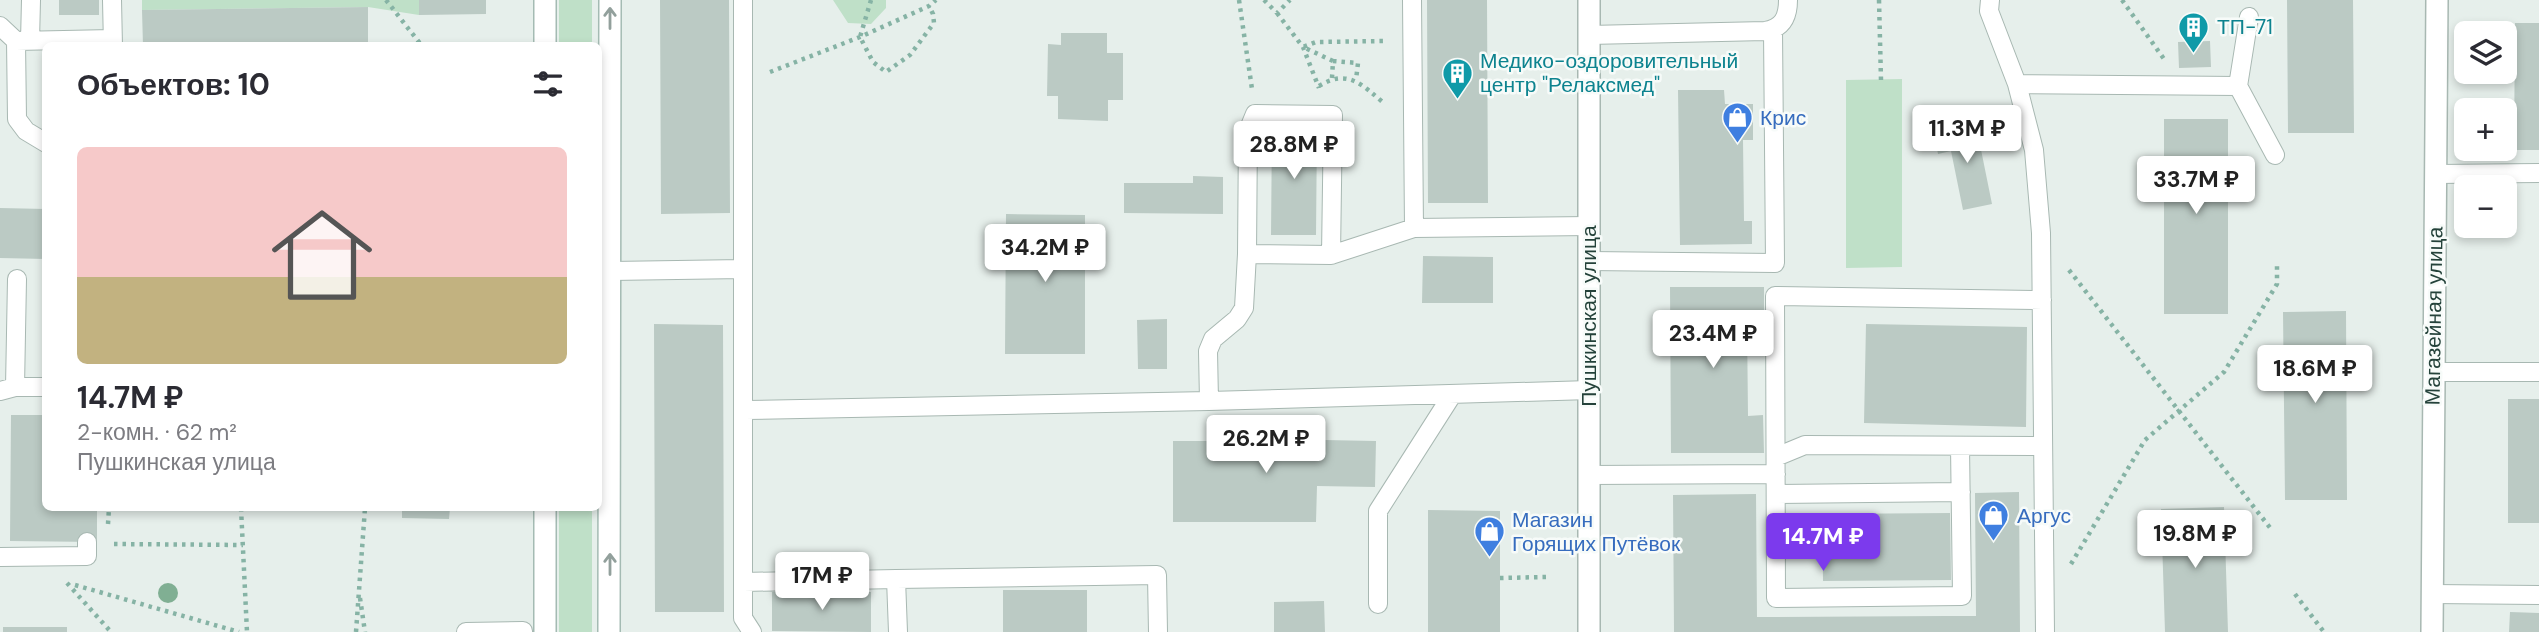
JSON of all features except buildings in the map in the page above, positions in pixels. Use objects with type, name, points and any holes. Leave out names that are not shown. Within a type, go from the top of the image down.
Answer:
[{"type":"street","points":[[545,0],[545,42]]},
{"type":"street","points":[[609,632],[610,0]]},
{"type":"street","name":"Пушкинская улица","points":[[1589,0],[1589,632]]},
{"type":"street","name":"Магазейная улица","points":[[2432,632],[2437,0]]},
{"type":"street","points":[[545,511],[545,632]]},
{"type":"lane","points":[[31,0],[23,41],[17,119],[26,131],[42,141]]},
{"type":"lane","points":[[0,26],[23,41],[113,42],[112,0]]},
{"type":"lane","points":[[743,0],[743,618],[752,632]]},
{"type":"lane","points":[[1412,0],[1414,228]]},
{"type":"lane","points":[[1589,36],[1773,30],[1785,20],[1788,0]]},
{"type":"lane","points":[[1990,0],[1989,11],[2017,84],[2034,150],[2041,233],[2045,632]]},
{"type":"lane","points":[[2249,17],[2238,86],[2275,155]]},
{"type":"lane","points":[[1589,261],[1775,263],[1773,30]]},
{"type":"lane","points":[[2017,84],[2238,86]]},
{"type":"lane","points":[[1209,401],[1208,351],[1213,339],[1237,319],[1244,308],[1248,131],[1255,114],[1333,115],[1331,255]]},
{"type":"lane","points":[[2436,174],[2539,173]]},
{"type":"lane","points":[[1247,254],[1331,255],[1414,228],[1589,226]]},
{"type":"lane","points":[[611,271],[743,269]]},
{"type":"lane","points":[[17,279],[8,389],[42,387]]},
{"type":"lane","points":[[1960,446],[1962,596],[1776,598],[1775,296],[2042,300]]},
{"type":"lane","points":[[2433,372],[2539,372]]},
{"type":"lane","points":[[745,410],[1590,390]]},
{"type":"lane","points":[[1378,604],[1378,511],[1452,395]]},
{"type":"lane","points":[[1589,475],[1776,465],[1805,445],[2042,446]]},
{"type":"lane","points":[[1776,494],[1961,492]]},
{"type":"lane","points":[[0,557],[87,556],[87,542]]},
{"type":"lane","points":[[744,582],[1157,575],[1158,632]]},
{"type":"lane","points":[[896,579],[898,632]]},
{"type":"lane","points":[[2432,594],[2539,595]]},
{"type":"lane","points":[[466,632],[523,631]]},
{"type":"path","points":[[386,0],[419,42]]},
{"type":"path","points":[[871,0],[860,37],[873,62],[886,72],[910,55],[934,23],[929,6]]},
{"type":"path","points":[[743,82],[860,37],[929,6],[936,0]]},
{"type":"path","points":[[1239,0],[1255,114]]},
{"type":"path","points":[[1264,0],[1303,47],[1333,115]]},
{"type":"path","points":[[1277,13],[1290,0]]},
{"type":"path","points":[[1879,0],[1881,80]]},
{"type":"path","points":[[2122,0],[2183,87]]},
{"type":"path","points":[[1303,47],[1316,42],[1412,41]]},
{"type":"path","points":[[1303,47],[1334,61],[1358,63],[1356,80]]},
{"type":"path","points":[[1332,78],[1334,61]]},
{"type":"path","points":[[1319,86],[1332,78],[1356,80],[1413,126]]},
{"type":"path","points":[[2041,233],[2271,529]]},
{"type":"path","points":[[2046,607],[2145,440],[2224,372],[2277,284],[2277,265]]},
{"type":"path","points":[[108,532],[109,511]]},
{"type":"path","points":[[241,511],[247,632]]},
{"type":"path","points":[[356,632],[365,511]]},
{"type":"path","points":[[108,544],[243,545]]},
{"type":"path","points":[[1500,578],[1546,577]]},
{"type":"path","points":[[55,583],[69,583],[239,632]]},
{"type":"path","points":[[69,583],[111,632]]},
{"type":"path","points":[[359,590],[365,632]]},
{"type":"path","points":[[2295,594],[2324,632]]},
{"type":"green space","points":[[142,0],[419,0],[419,15],[368,7],[142,10]]},
{"type":"green space","points":[[559,0],[592,0],[592,42],[559,42]]},
{"type":"green space","points":[[833,0],[886,0],[886,8],[871,24],[848,23]]},
{"type":"green space","points":[[1902,79],[1902,267],[1846,268],[1846,80]]},
{"type":"green space","points":[[559,511],[592,511],[592,632],[559,632]]},
{"type":"place","name":"ТП-71","points":[[2194,54]]},
{"type":"place","name":"Медико-оздоровительный центр \"Релаксмед\"","points":[[1457,100]]},
{"type":"place","name":"Крис","points":[[1737,145]]},
{"type":"place","name":"Аргус","points":[[1994,543]]},
{"type":"place","name":"Магазин Горящих Путёвок","points":[[1489,559]]}]
